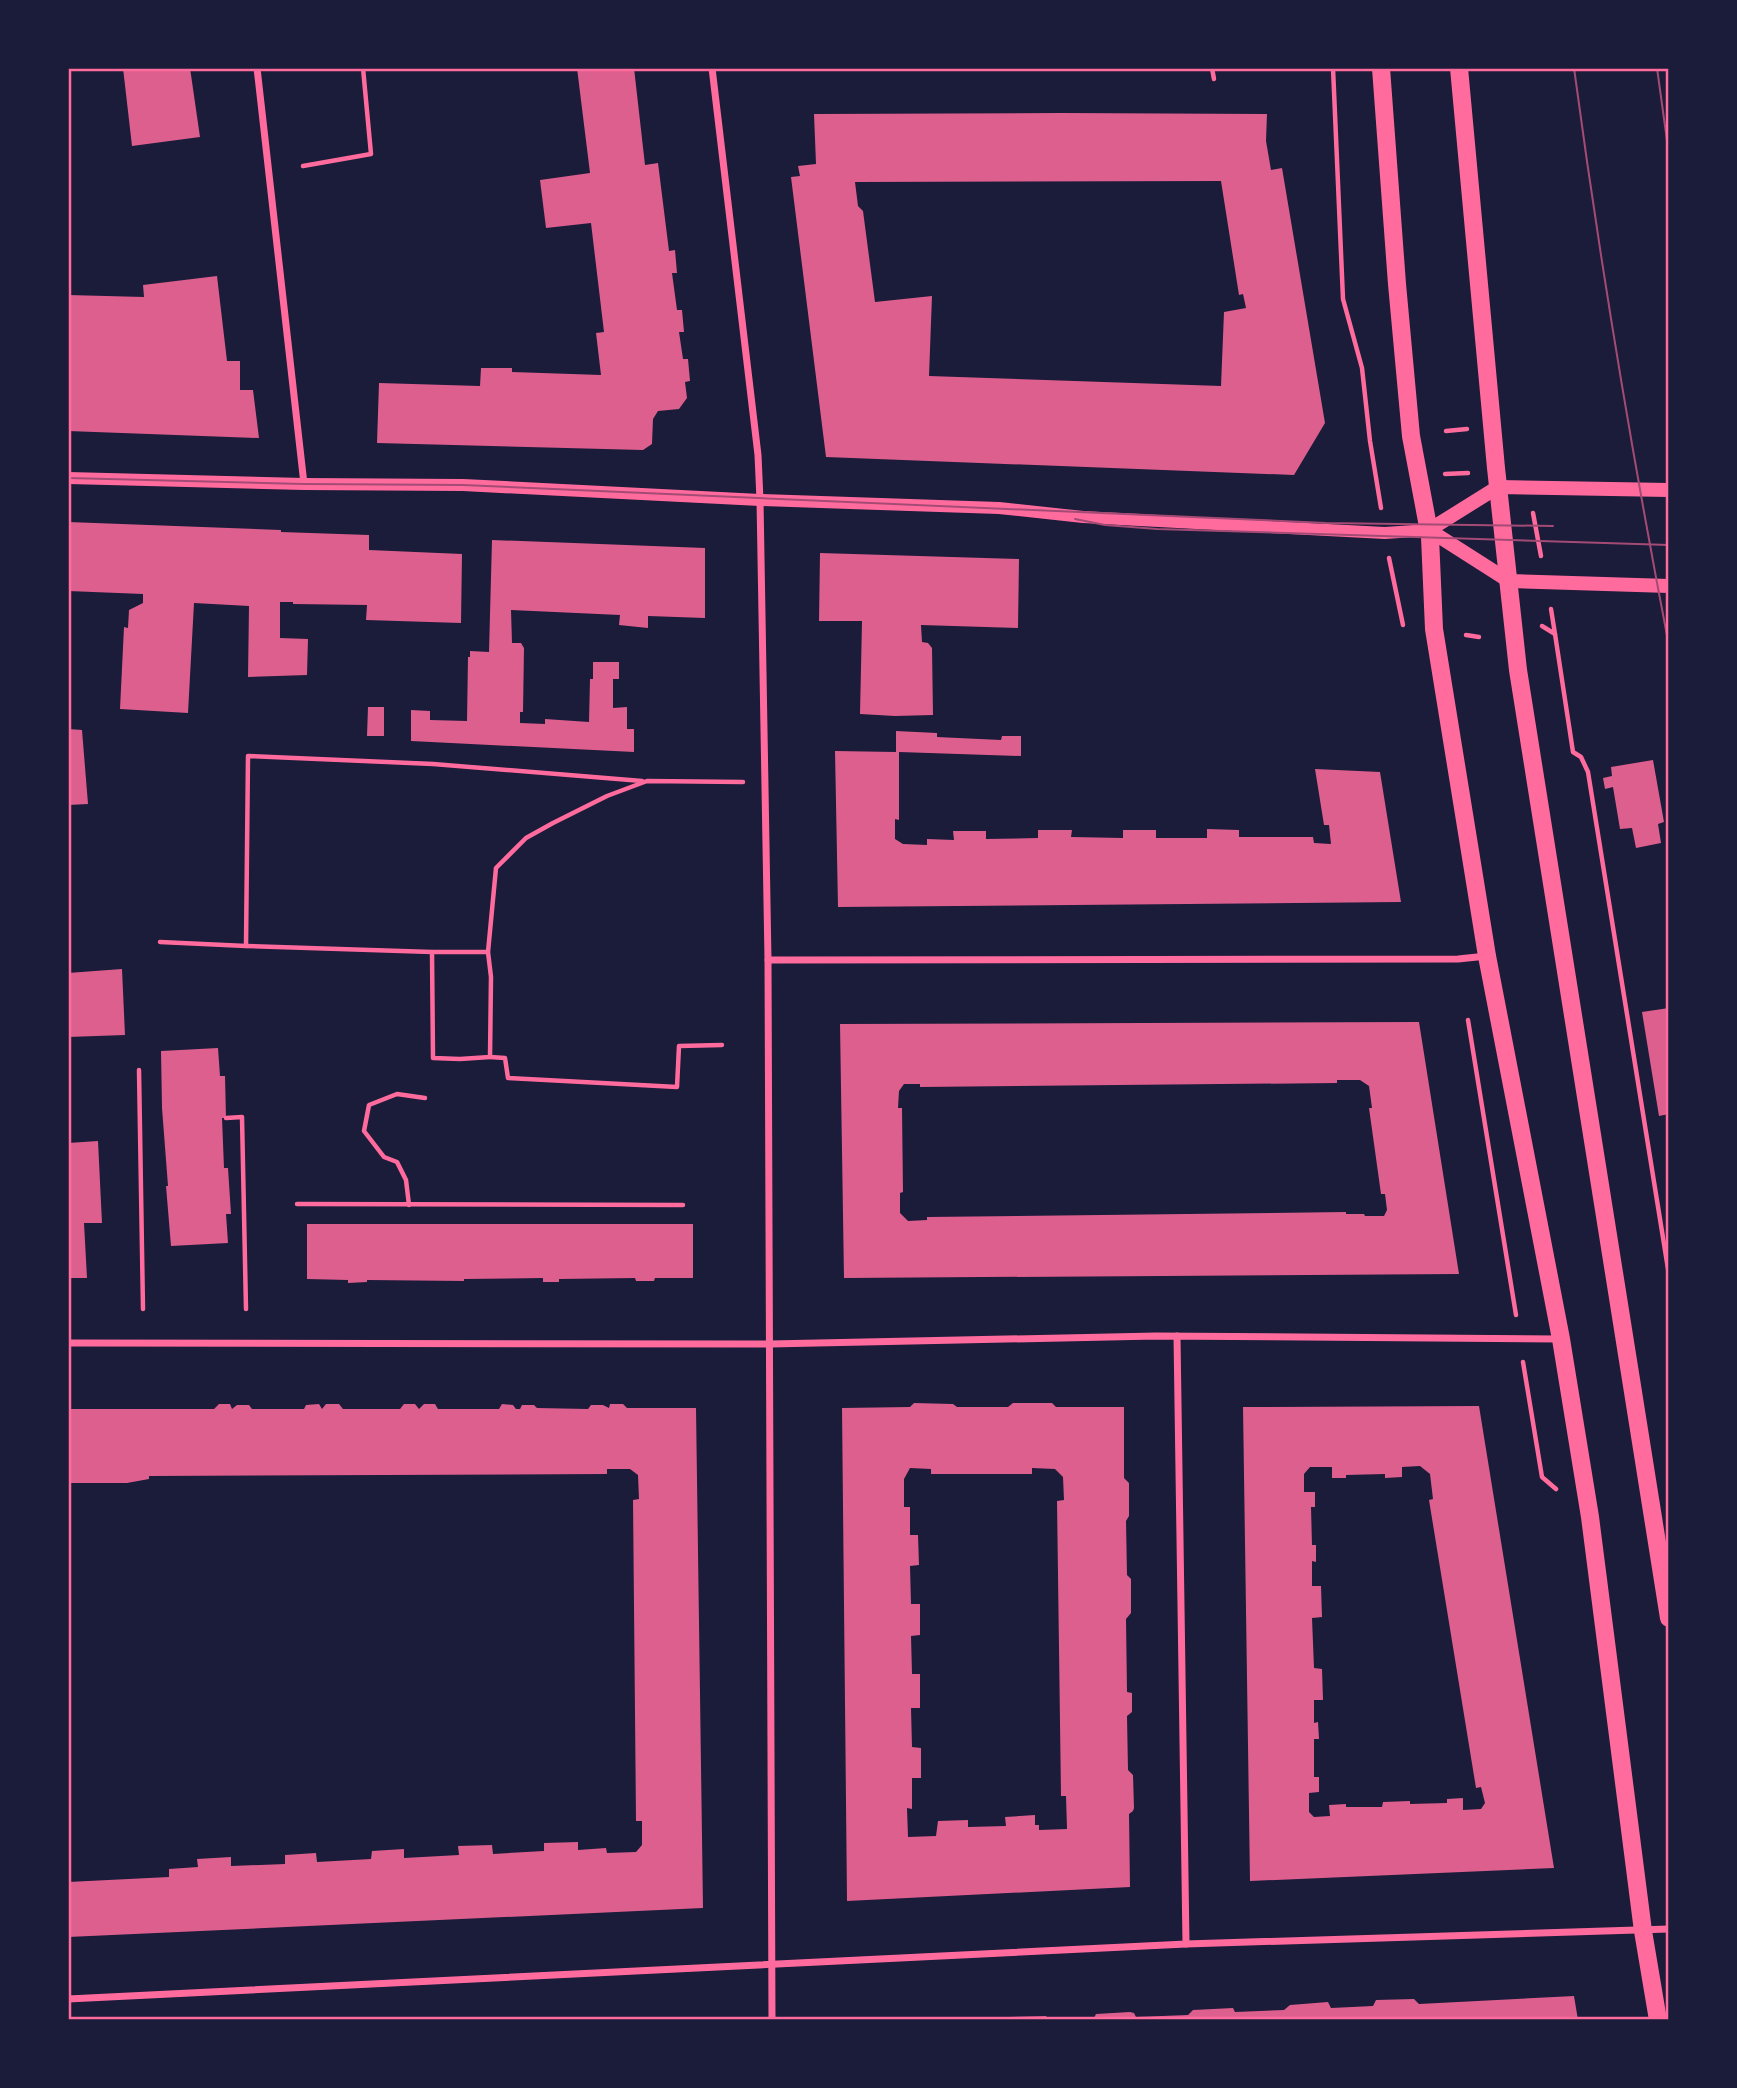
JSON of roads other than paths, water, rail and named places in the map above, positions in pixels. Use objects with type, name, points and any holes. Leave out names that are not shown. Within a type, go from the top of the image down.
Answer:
[{"type":"main road","points":[[1381,68],[1411,436],[1429,530],[1434,629],[1487,956],[1561,1339],[1590,1517],[1643,1931],[1658,2020]]},
{"type":"main road","points":[[1460,68],[1498,487],[1518,670],[1669,1618]]},
{"type":"main road","points":[[1429,530],[1498,487],[1669,489]]},
{"type":"main road","points":[[1429,530],[1509,581],[1669,586]]},
{"type":"street","points":[[257,68],[304,484]]},
{"type":"street","points":[[712,68],[758,455],[760,499],[768,960],[772,2020]]},
{"type":"street","points":[[68,478],[463,485],[1009,508],[1083,517],[1385,533],[1429,530]]},
{"type":"street","points":[[768,960],[1458,959],[1487,956]]},
{"type":"street","points":[[1177,1336],[1186,1944]]},
{"type":"street","points":[[68,1343],[770,1344],[1177,1336],[1561,1339]]},
{"type":"street","points":[[68,1999],[1186,1944],[1669,1929]]},
{"type":"tram line","points":[[1574,68],[1617,358],[1669,646]]},
{"type":"tram line","points":[[1657,68],[1669,155]]},
{"type":"tram line","points":[[68,478],[463,485],[1326,523],[1553,526]]},
{"type":"tram line","points":[[1075,519],[1105,525],[1157,529],[1669,545]]}]
